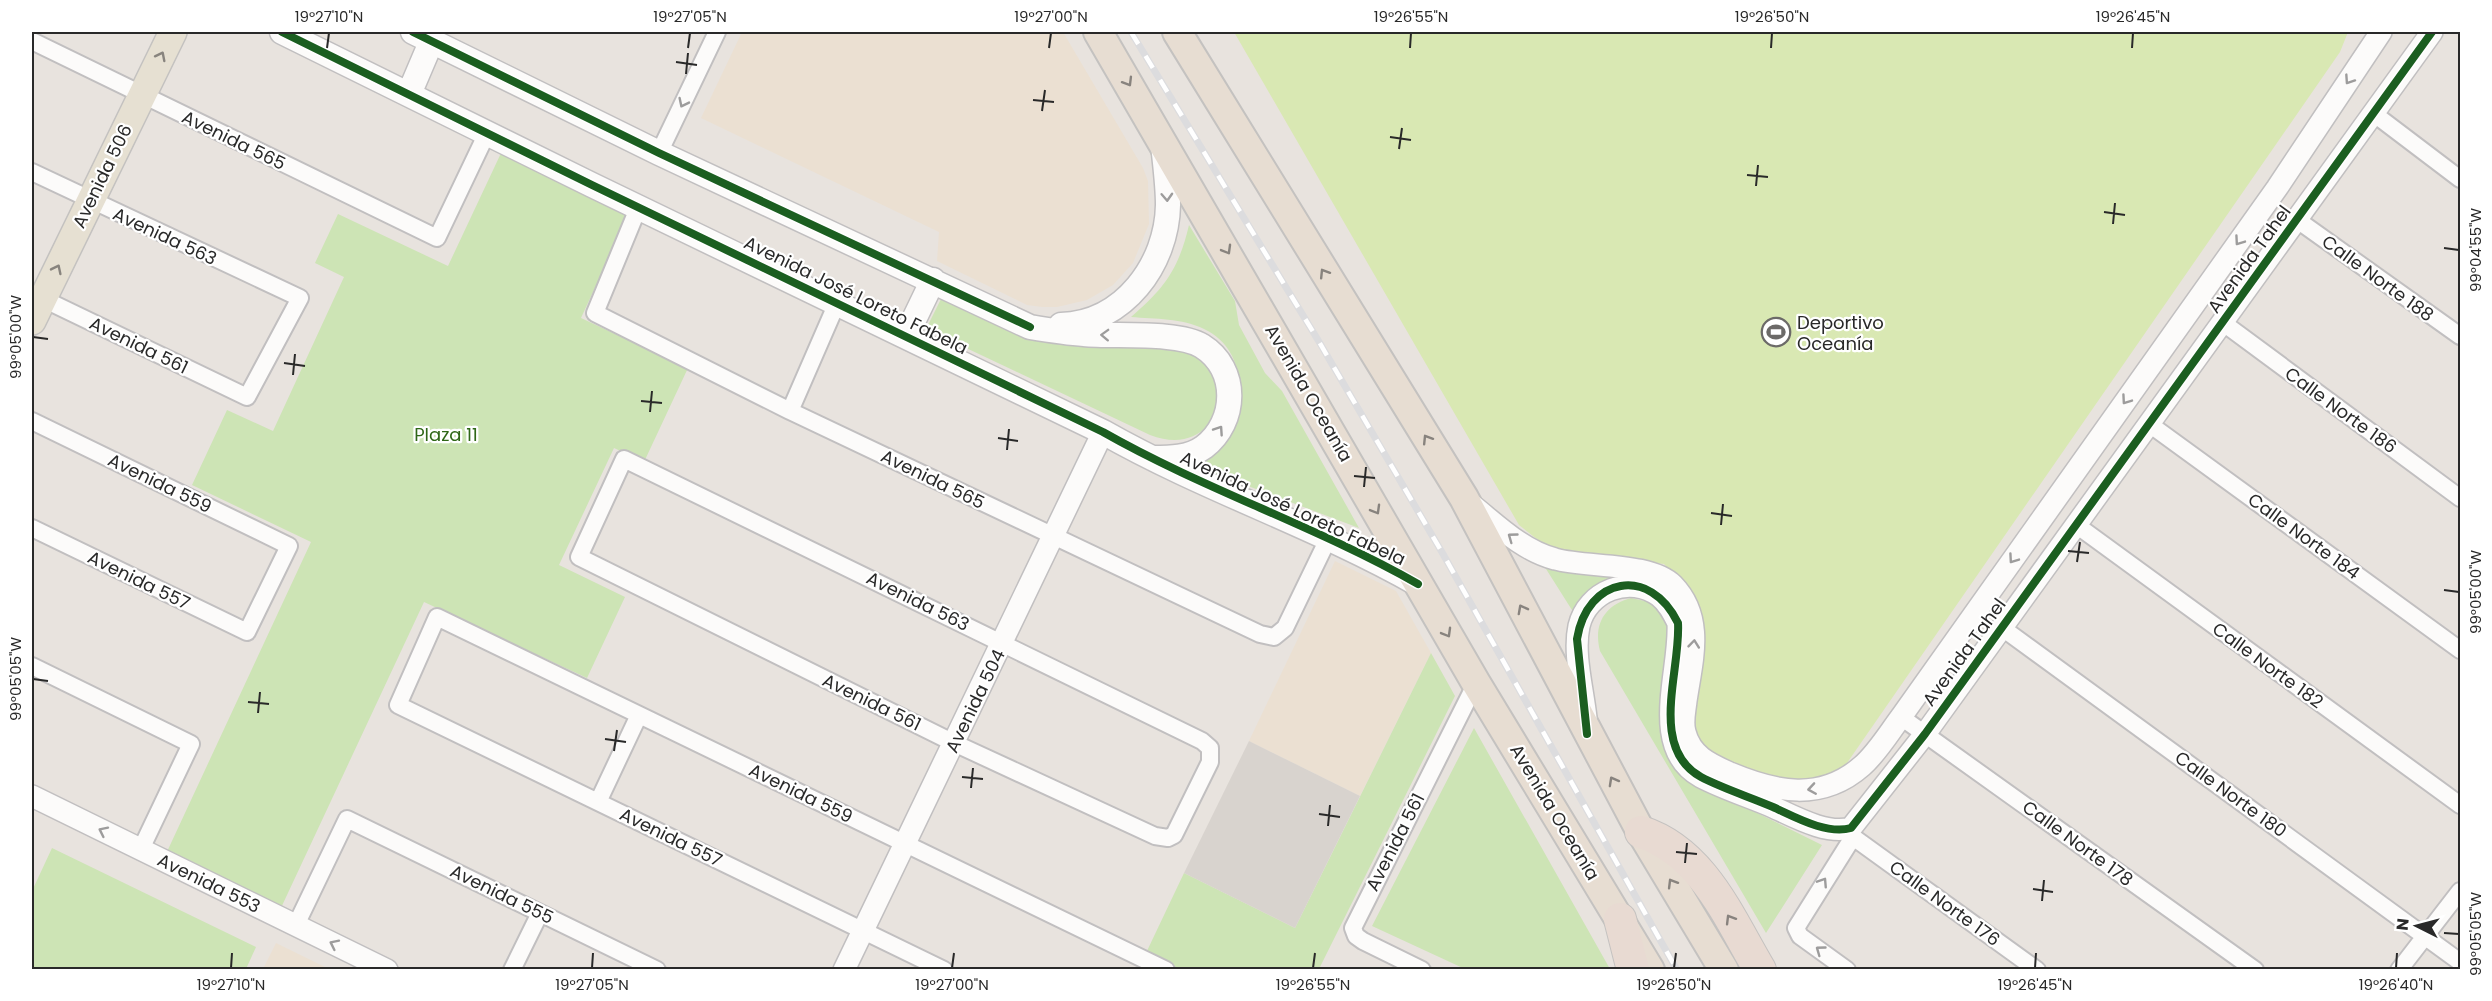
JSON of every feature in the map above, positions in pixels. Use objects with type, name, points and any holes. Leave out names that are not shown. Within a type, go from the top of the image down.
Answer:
[{"type":"highway","name":"Avenida Oceanía","points":[[1098,32],[1163,139],[1476,683],[1650,969]]},
{"type":"highway","points":[[1177,32],[1464,498],[1587,734],[1641,832],[1724,969]]},
{"type":"highway","points":[[1641,832],[1674,847],[1698,870],[1760,969]]},
{"type":"highway","points":[[1620,919],[1633,969]]},
{"type":"main road","name":"Avenida 506","points":[[35,304],[90,201],[173,32]]},
{"type":"main road","name":"Avenida José Loreto Fabela","points":[[282,32],[1103,432],[1149,458],[1329,537],[1418,584]]},
{"type":"main road","points":[[409,94],[423,36],[659,153],[1030,327],[1085,334],[1183,339],[1202,346],[1217,359],[1227,377],[1230,397],[1227,417],[1218,435],[1203,448],[1178,458],[1149,458]]},
{"type":"main road","points":[[1030,327],[1067,325],[1100,316],[1129,298],[1150,271],[1163,239],[1168,206],[1163,139]]},
{"type":"main road","points":[[906,336],[933,280]]},
{"type":"street","points":[[659,153],[717,32]]},
{"type":"street","name":"Avenida Tahel","points":[[1464,498],[1526,547],[1553,559],[1653,573],[1671,583],[1684,598],[1693,616],[1694,626],[1684,730],[1693,749],[1708,763],[1772,789],[1790,792],[1822,788],[1850,776],[1864,765],[1901,717],[2277,188],[2381,32]]},
{"type":"street","name":"Avenida Tahel","points":[[1847,969],[1800,936],[1796,928],[1852,832],[2373,113],[2427,34]]},
{"type":"street","name":"Avenida 565","points":[[32,41],[437,238],[487,132]]},
{"type":"street","points":[[2373,113],[2460,179]]},
{"type":"street","name":"Avenida 563","points":[[32,172],[300,298],[247,397]]},
{"type":"street","name":"Avenida 565","points":[[639,206],[595,313],[790,411],[1260,634],[1275,637],[1285,628],[1329,537]]},
{"type":"street","name":"Calle Norte 188","points":[[2296,219],[2460,336]]},
{"type":"street","points":[[790,411],[837,303]]},
{"type":"street","name":"Avenida 561","points":[[35,304],[247,397]]},
{"type":"street","name":"Calle Norte 186","points":[[2222,322],[2460,498]]},
{"type":"street","name":"Avenida 559","points":[[32,421],[289,546],[247,632]]},
{"type":"street","name":"Calle Norte 184","points":[[2148,423],[2460,650]]},
{"type":"street","name":"Avenida 504","points":[[844,969],[1004,643],[1103,432]]},
{"type":"street","name":"Avenida 563","points":[[624,459],[1202,741],[1210,748],[1210,762],[1177,830],[1168,838]]},
{"type":"street","name":"Avenida 561","points":[[624,459],[579,557],[954,743],[1155,836],[1168,838]]},
{"type":"street","name":"Calle Norte 182","points":[[2075,524],[2460,806]]},
{"type":"street","name":"Avenida 557","points":[[32,528],[247,632]]},
{"type":"street","points":[[1587,734],[1577,639],[1580,624],[1587,607],[1598,596],[1613,588],[1629,586],[1645,589],[1665,602],[1678,623],[1671,732],[1684,763],[1700,776],[1788,814],[1831,828],[1852,832]]},
{"type":"street","name":"Avenida 559","points":[[437,617],[1166,969]]},
{"type":"street","name":"Avenida 557","points":[[437,617],[398,705],[944,969]]},
{"type":"street","name":"Calle Norte 180","points":[[2001,627],[2460,962]]},
{"type":"street","points":[[32,666],[191,744],[141,849]]},
{"type":"street","name":"Avenida 561","points":[[1422,969],[1363,941],[1356,936],[1353,928],[1476,683]]},
{"type":"street","points":[[598,802],[639,715]]},
{"type":"street","name":"Calle Norte 178","points":[[1901,717],[2255,969]]},
{"type":"street","name":"Avenida 553","points":[[32,796],[387,969]]},
{"type":"street","name":"Avenida 555","points":[[296,925],[347,819],[657,969]]},
{"type":"street","name":"Calle Norte 176","points":[[1852,832],[2037,969]]},
{"type":"street","points":[[2399,969],[2460,891]]},
{"type":"street","points":[[512,969],[540,913]]},
{"type":"shaded area","points":[[742,32],[1063,32],[1143,168],[1148,181],[1149,224],[1133,263],[1113,285],[1087,300],[1057,307],[1042,307],[1027,305],[937,261],[939,232],[701,118]]},
{"type":"shaded area","points":[[1335,561],[1396,591],[1431,653],[1360,796],[1249,741]]},
{"type":"shaded area","points":[[1249,741],[1360,796],[1295,928],[1184,873]]},
{"type":"shaded area","points":[[276,943],[329,969],[263,969]]},
{"type":"green space","name":"Deportivo Oceanía","points":[[1234,32],[2348,32],[2340,52],[1847,763],[1832,775],[1806,783],[1779,780],[1712,755],[1700,742],[1694,725],[1701,631],[1692,595],[1664,564],[1564,553],[1538,540],[1519,525]]},
{"type":"green space","name":"Plaza 11","points":[[502,151],[630,212],[581,318],[688,368],[644,462],[614,448],[559,565],[625,597],[587,678],[424,602],[280,910],[165,856],[311,542],[192,485],[227,410],[273,431],[344,277],[315,263],[338,214],[448,266]]},
{"type":"green space","points":[[1189,225],[1235,301],[1239,325],[1265,373],[1282,391],[1359,528],[1195,466],[1210,453],[1223,436],[1232,417],[1237,397],[1238,377],[1233,358],[1222,342],[1196,325],[1131,317],[1153,296],[1169,276],[1180,253]]},
{"type":"green space","points":[[941,299],[1014,331],[1184,349],[1203,361],[1214,377],[1218,394],[1216,412],[1207,426],[1193,436],[1174,440],[1150,435],[926,329]]},
{"type":"green space","points":[[1541,561],[1630,576],[1577,618]]},
{"type":"green space","points":[[1631,598],[1654,603],[1670,620],[1685,777],[1822,845],[1766,933],[1600,651],[1598,632],[1603,617],[1614,605]]},
{"type":"green space","points":[[1431,653],[1455,696],[1319,969],[1180,969],[1146,953],[1184,873],[1295,928]]},
{"type":"green space","points":[[1474,728],[1610,969],[1465,969],[1372,926]]},
{"type":"green space","points":[[52,848],[256,947],[246,969],[32,969],[32,891]]},
{"type":"railway","points":[[1131,32],[1318,340],[1443,554],[1677,970]]},
{"type":"cycle path","points":[[282,32],[1181,472],[1340,544],[1418,584]]},
{"type":"cycle path","points":[[413,32],[659,153],[1030,327]]},
{"type":"cycle path","points":[[1587,734],[1577,639],[1583,618],[1593,602],[1606,591],[1621,586],[1636,586],[1652,592],[1666,604],[1678,623],[1671,728],[1675,747],[1685,764],[1701,777],[1811,824],[1832,829],[1851,828],[1925,734],[2432,32]]},
{"type":"place","name":"Deportivo Oceanía","points":[[1776,332]]}]
